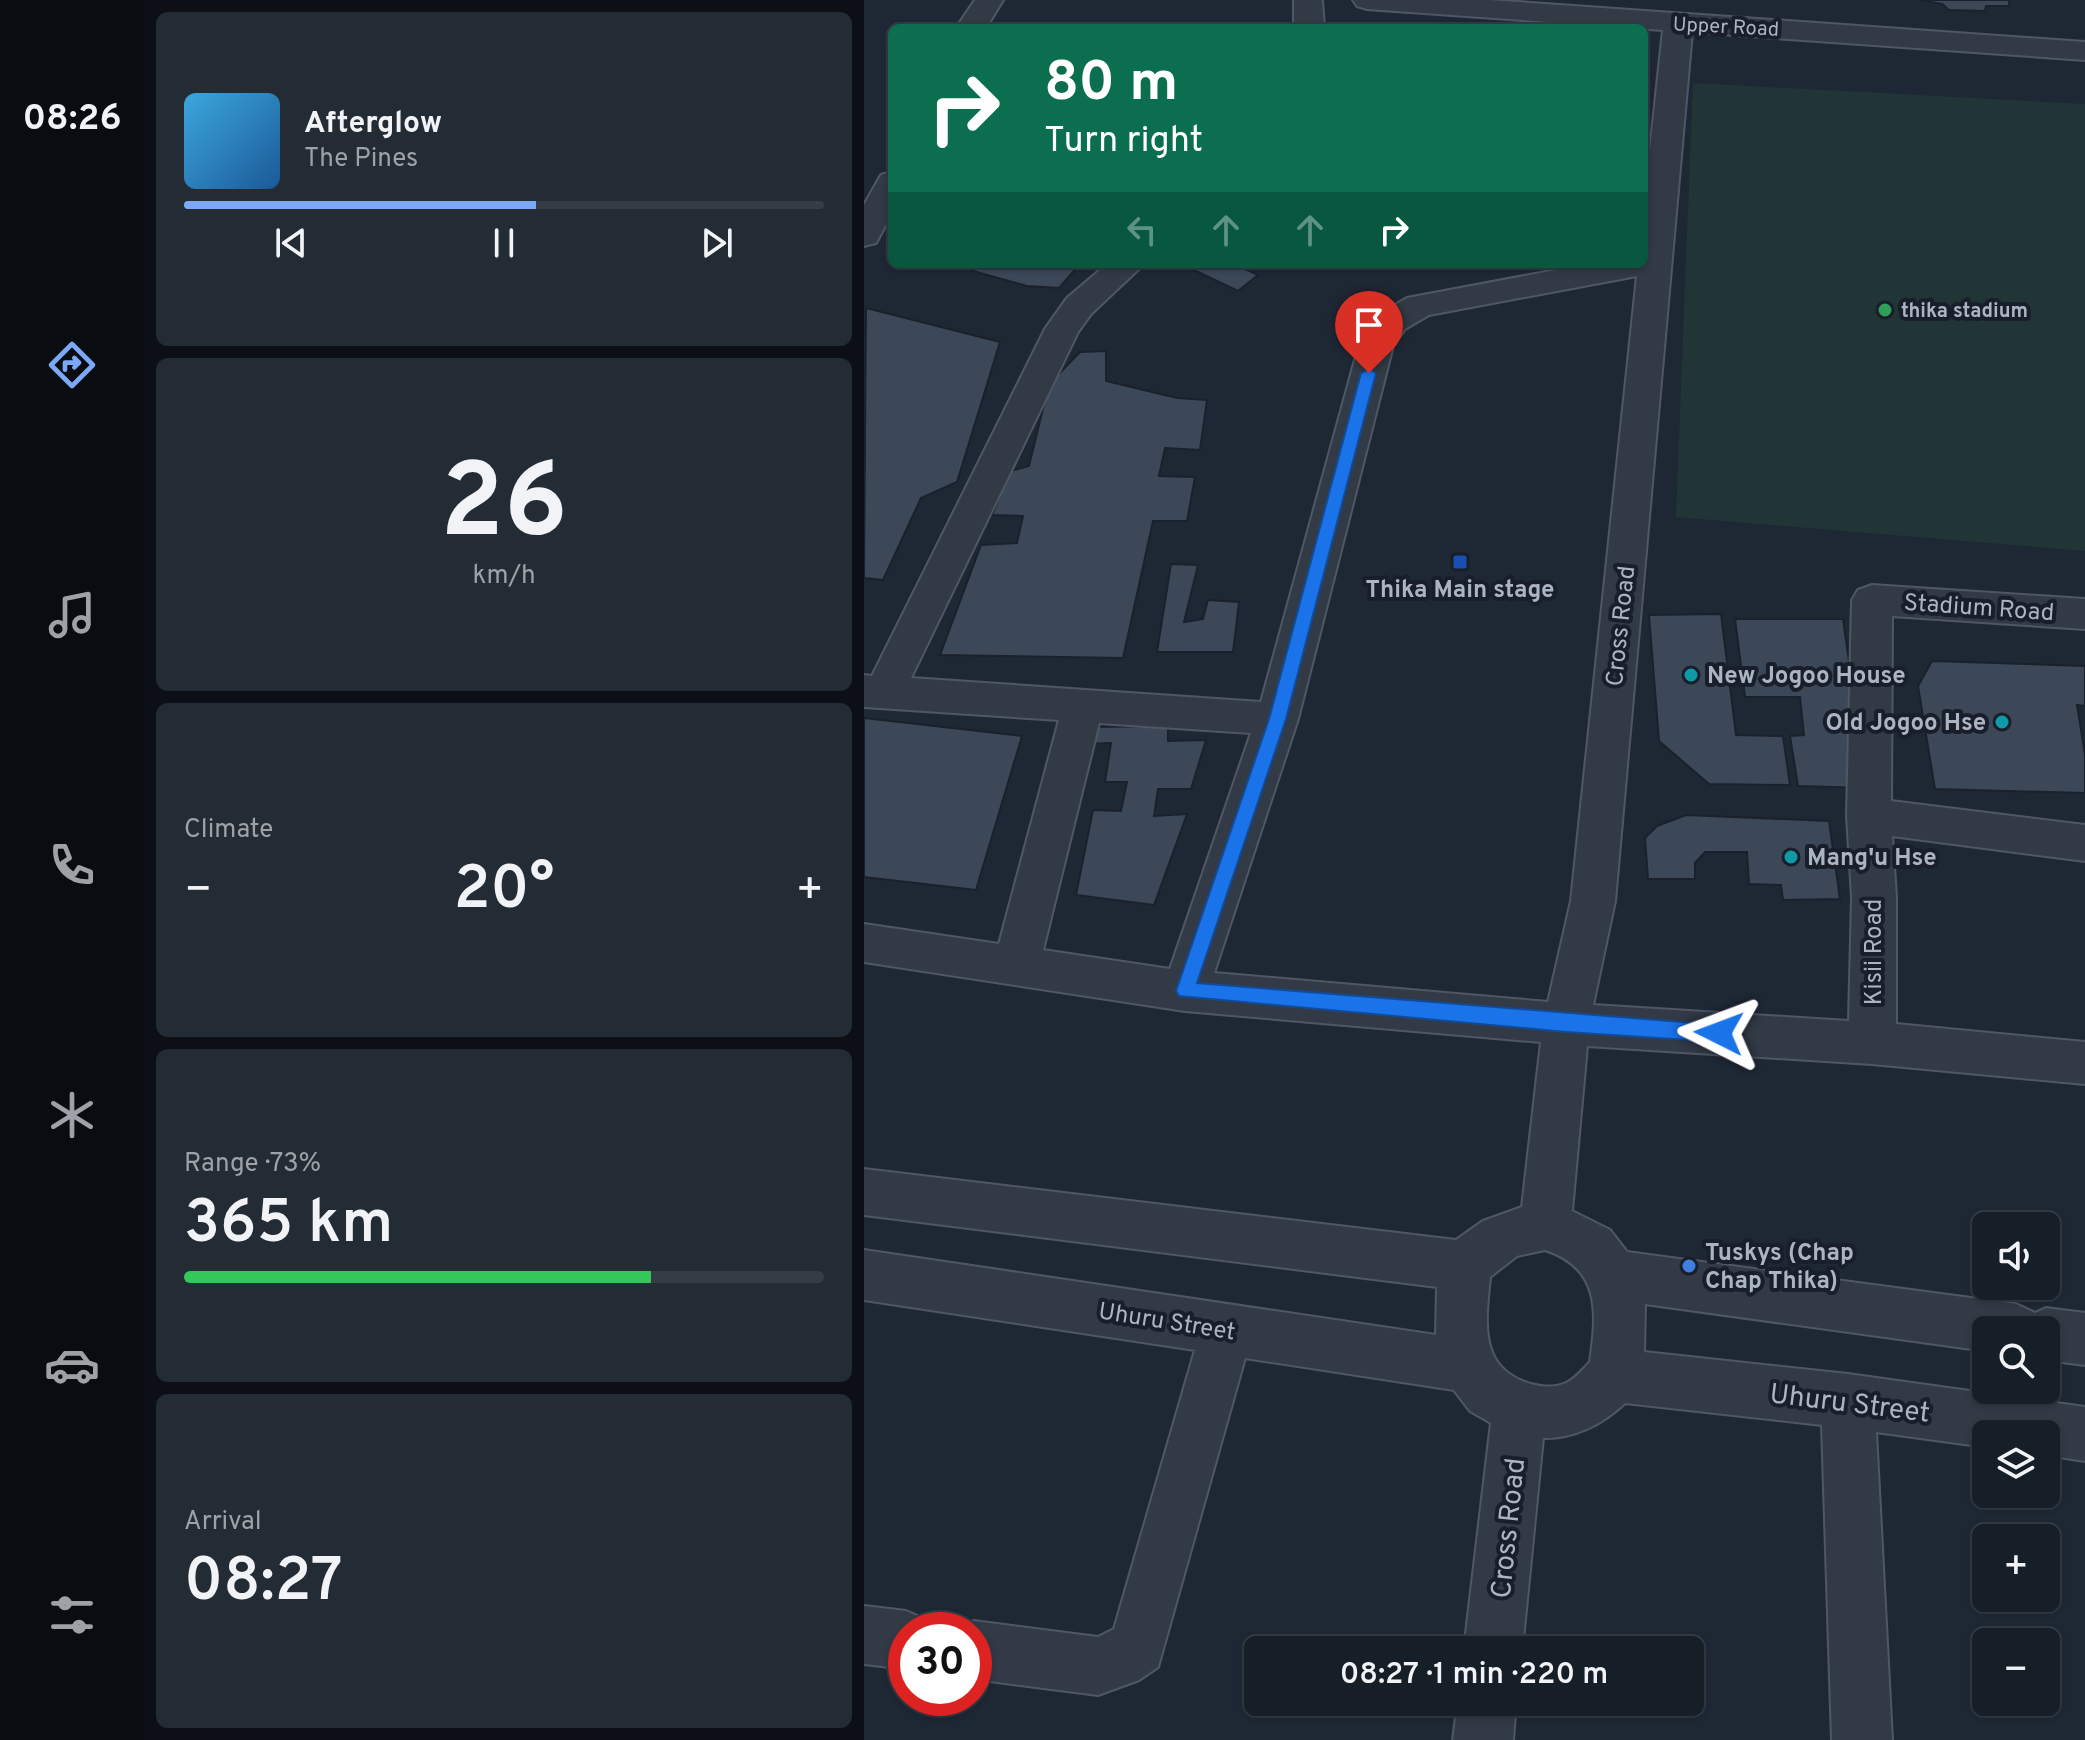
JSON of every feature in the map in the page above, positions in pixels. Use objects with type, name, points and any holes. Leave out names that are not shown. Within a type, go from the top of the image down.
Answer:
[{"type":"street","points":[[974,24],[989,0]]},
{"type":"street","points":[[1308,0],[1309,24]]},
{"type":"street","name":"Upper Road","points":[[1367,0],[1564,21],[1862,22],[2085,51]]},
{"type":"street","name":"Cross Road","points":[[1545,1226],[1566,1024],[1593,901],[1678,23]]},
{"type":"street","points":[[864,236],[888,190]]},
{"type":"street","points":[[1648,263],[1655,262]]},
{"type":"street","points":[[1122,268],[1079,306],[1062,329],[874,692],[1277,719]]},
{"type":"street","points":[[1185,991],[1277,719],[1376,345],[1393,321],[1419,306],[1623,268]]},
{"type":"street","name":"Stadium Road","points":[[1872,600],[2085,614]]},
{"type":"street","name":"Kisii Road","points":[[1872,600],[1869,816],[1874,897],[1872,1043]]},
{"type":"street","points":[[1016,965],[1083,706]]},
{"type":"street","points":[[1869,816],[2085,843]]},
{"type":"street","points":[[864,943],[1185,991],[1566,1024],[1872,1043],[2085,1063]]},
{"type":"street","points":[[864,1192],[1465,1266]]},
{"type":"street","points":[[1545,1226],[1572,1232],[1592,1244],[1612,1275],[1622,1307],[1615,1375],[1575,1406],[1552,1412],[1493,1397],[1478,1383],[1469,1366],[1460,1333],[1465,1266],[1489,1242],[1513,1232],[1545,1226]]},
{"type":"street","name":"Uhuru Street","points":[[864,1275],[1469,1366]]},
{"type":"street","points":[[1612,1275],[1972,1324]]},
{"type":"street","points":[[992,1652],[1098,1666],[1119,1660],[1138,1647],[1227,1330]]},
{"type":"street","points":[[2060,1336],[2085,1339]]},
{"type":"street","name":"Uhuru Street","points":[[1615,1375],[1848,1401],[2085,1434]]},
{"type":"street","points":[[1848,1401],[1862,1740]]},
{"type":"street","name":"Cross Road","points":[[1495,1636],[1520,1406]]},
{"type":"street","points":[[864,1635],[888,1638]]},
{"type":"street","points":[[1483,1740],[1486,1716]]},
{"type":"green space","name":"thika stadium","points":[[1693,83],[2085,104],[2085,551],[1676,517]]},
{"type":"building","points":[[1920,0],[2009,0],[2009,6],[1986,6],[1985,11],[1949,10],[1942,4]]},
{"type":"building","points":[[962,268],[1076,268],[1059,288],[1027,286]]},
{"type":"building","points":[[1189,268],[1243,268],[1258,275],[1238,291]]},
{"type":"building","points":[[866,308],[1000,342],[957,482],[921,498],[883,580],[864,578]]},
{"type":"building","points":[[1106,351],[1106,381],[1177,398],[1207,400],[1200,450],[1165,448],[1159,476],[1195,477],[1187,521],[1153,521],[1123,658],[940,655],[981,545],[1017,543],[1023,516],[992,515],[1010,471],[1029,466],[1049,384],[1080,352]]},
{"type":"building","points":[[1171,564],[1198,565],[1184,622],[1203,619],[1208,600],[1239,602],[1233,652],[1157,652]]},
{"type":"building","name":"New Jogoo House","points":[[1721,614],[1736,735],[1783,736],[1790,785],[1709,784],[1659,741],[1649,615]]},
{"type":"building","points":[[1735,619],[1843,619],[1867,788],[1798,786],[1790,736],[1804,735],[1800,697],[1745,697]]},
{"type":"building","name":"Old Jogoo Hse","points":[[1932,661],[2085,666],[2085,706],[2077,705],[2085,755],[2085,793],[1935,789],[1918,686]]},
{"type":"building","points":[[864,718],[1022,736],[976,890],[864,877]]},
{"type":"building","points":[[1168,726],[1168,741],[1206,740],[1191,789],[1158,789],[1154,816],[1187,814],[1154,905],[1076,895],[1093,810],[1121,811],[1127,782],[1105,782],[1111,743],[1082,744],[1085,727]]},
{"type":"building","name":"Mang'u Hse","points":[[1686,815],[1829,821],[1840,899],[1783,900],[1781,885],[1749,884],[1747,852],[1705,852],[1695,863],[1695,879],[1648,879],[1645,838],[1657,826]]},
{"type":"place","name":"thika stadium","points":[[1885,310]]},
{"type":"place","name":"Thika Main stage","points":[[1460,562]]},
{"type":"place","name":"New Jogoo House","points":[[1691,675]]},
{"type":"place","name":"Old Jogoo Hse","points":[[2002,722]]},
{"type":"place","name":"Mang'u Hse","points":[[1791,857]]},
{"type":"place","name":"Tuskys (Chap Chap Thika)","points":[[1689,1266]]},
{"type":"route","points":[[1369,373],[1277,719],[1185,991],[1566,1024],[1719,1033]]}]
